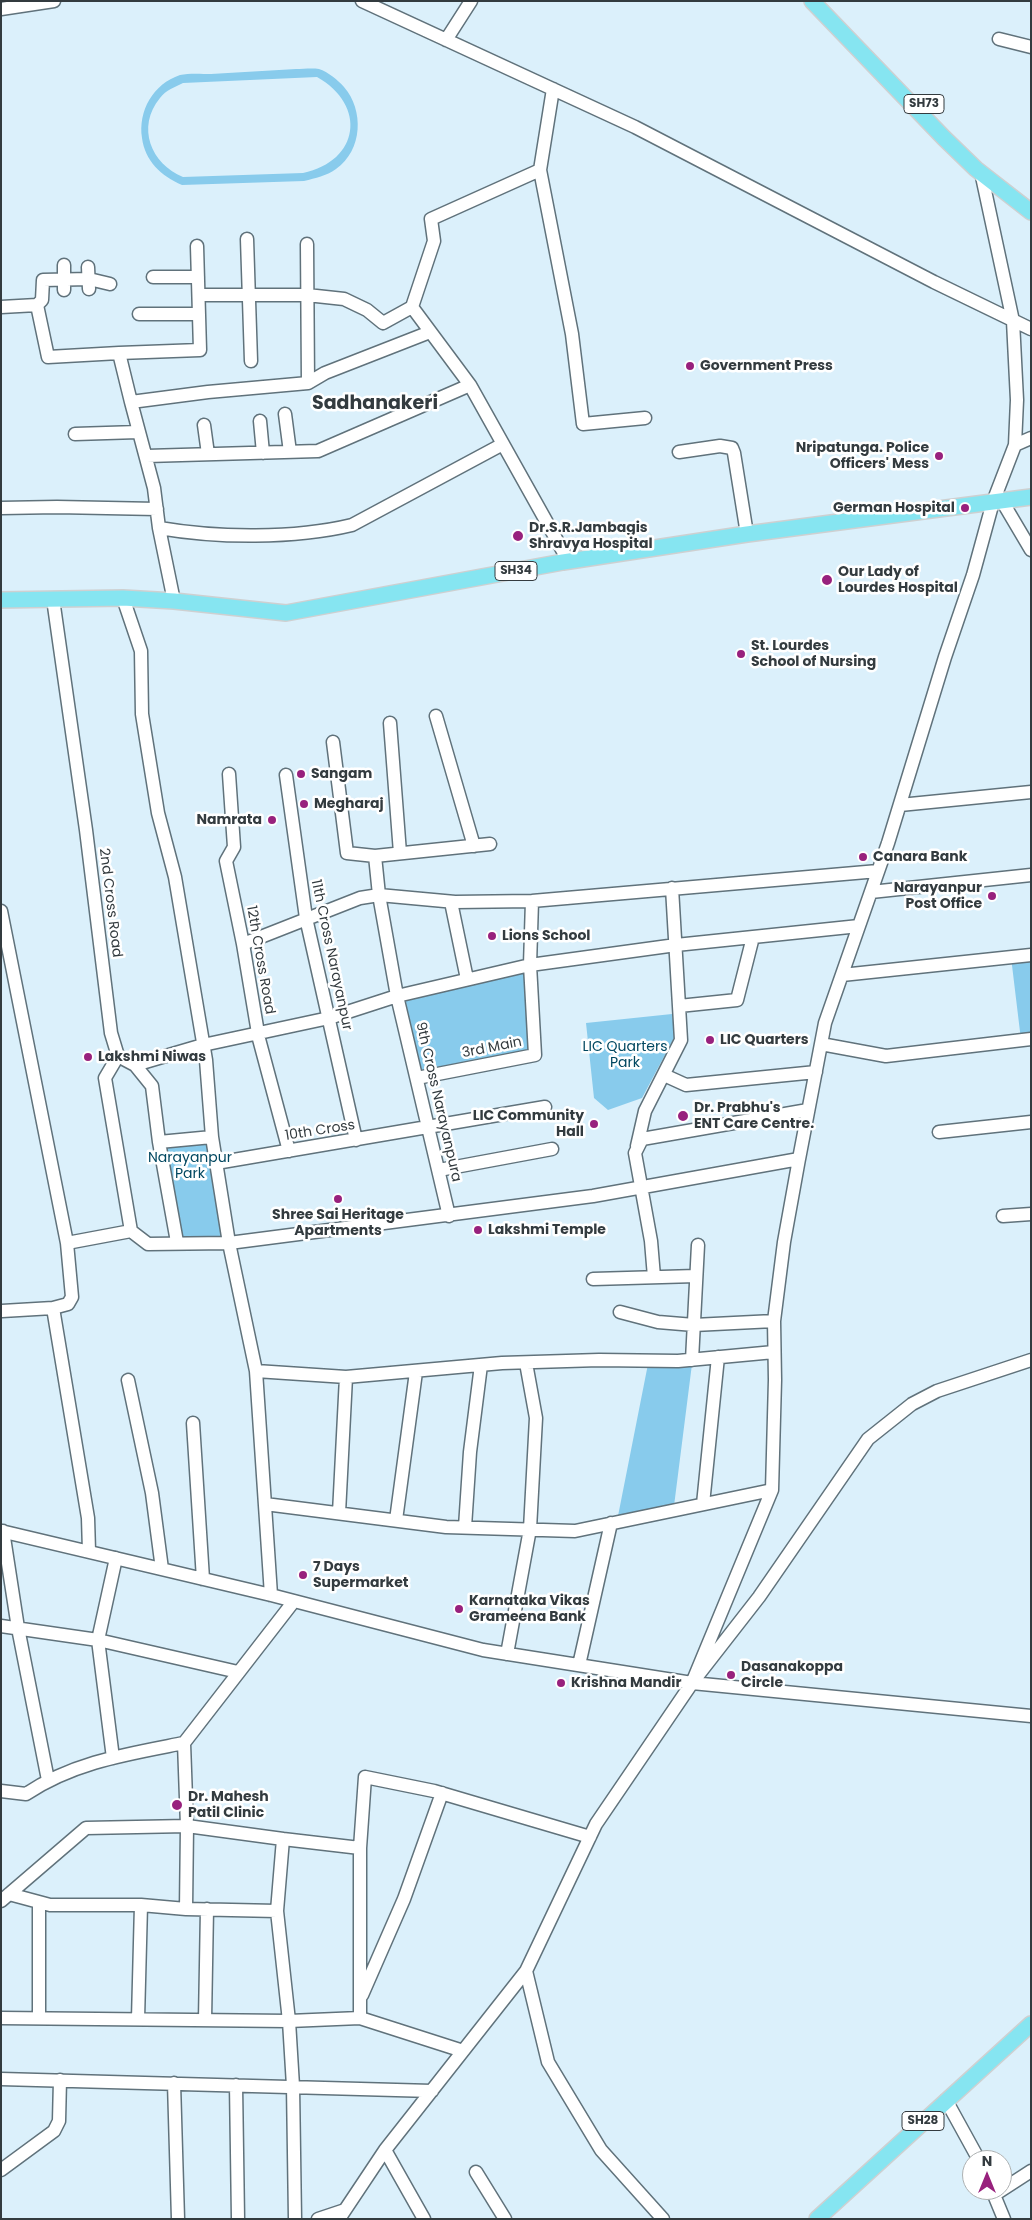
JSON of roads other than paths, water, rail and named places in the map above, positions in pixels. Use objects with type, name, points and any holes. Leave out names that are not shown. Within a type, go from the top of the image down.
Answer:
[{"type":"main road","points":[[812,1],[944,138],[981,172],[1031,212]]},
{"type":"main road","name":"SH73","points":[[825,1],[949,131],[1031,199]]},
{"type":"main road","name":"SH34","points":[[1,600],[123,598],[174,601],[286,613],[569,562],[747,534],[1031,497]]},
{"type":"main road","name":"SH28","points":[[823,2217],[946,2100],[1029,2032]]},
{"type":"street","points":[[1,9],[54,1]]},
{"type":"street","points":[[362,1],[635,127],[1031,329]]},
{"type":"street","points":[[446,40],[459,16],[471,1]]},
{"type":"street","points":[[999,39],[1031,47]]},
{"type":"street","points":[[553,90],[540,170],[572,334],[583,424],[645,418]]},
{"type":"street","points":[[198,295],[307,295],[344,299],[367,310],[383,323],[412,307],[434,241],[431,220],[540,170]]},
{"type":"street","points":[[692,1683],[772,1490],[774,1321],[784,1242],[825,1023],[900,805],[945,657],[974,574],[1015,445],[1017,400],[1013,321],[981,172]]},
{"type":"street","points":[[247,238],[251,361]]},
{"type":"street","points":[[307,244],[308,383]]},
{"type":"street","points":[[37,306],[48,357],[200,350],[197,246]]},
{"type":"street","points":[[64,265],[64,285]]},
{"type":"street","points":[[153,277],[198,277]]},
{"type":"street","points":[[1,307],[37,306],[42,300],[43,280],[64,285],[89,279],[110,284]]},
{"type":"street","points":[[412,307],[470,385],[569,562]]},
{"type":"street","points":[[139,314],[199,314]]},
{"type":"street","points":[[131,402],[208,392],[308,383],[325,373],[430,332]]},
{"type":"street","points":[[119,353],[154,488],[159,528],[174,601]]},
{"type":"street","points":[[146,456],[318,451],[470,385]]},
{"type":"street","points":[[285,414],[290,452]]},
{"type":"street","points":[[260,420],[263,453]]},
{"type":"street","points":[[204,426],[208,454]]},
{"type":"street","points":[[75,434],[138,432]]},
{"type":"street","points":[[1015,445],[1031,438]]},
{"type":"street","points":[[159,528],[188,533],[280,535],[337,529],[352,525],[504,444]]},
{"type":"street","points":[[678,452],[720,446],[732,448],[747,534]]},
{"type":"street","points":[[998,501],[1031,550]]},
{"type":"street","points":[[1,508],[157,509]]},
{"type":"street","points":[[123,598],[141,651],[142,714],[158,813],[175,877],[203,1045],[212,1137],[229,1243],[256,1371],[271,1595]]},
{"type":"street","name":"2nd Cross Road","points":[[53,599],[86,830],[111,1033],[118,1056]]},
{"type":"street","points":[[436,716],[474,846]]},
{"type":"street","points":[[390,723],[400,853]]},
{"type":"street","points":[[333,742],[347,853],[374,856],[490,844]]},
{"type":"street","name":"12th Cross Road","points":[[229,774],[234,847],[226,861],[243,944],[258,1034],[289,1151]]},
{"type":"street","name":"11th Cross Narayanpur","points":[[286,775],[306,918],[356,1140]]},
{"type":"street","points":[[900,805],[1031,792]]},
{"type":"street","name":"9th Cross Narayanpura","points":[[374,856],[397,996],[450,1216]]},
{"type":"street","points":[[243,944],[360,898],[379,895],[452,902],[532,901],[878,871]]},
{"type":"street","points":[[871,892],[1031,875]]},
{"type":"street","points":[[654,1277],[642,1188],[635,1153],[645,1111],[681,1040],[672,888]]},
{"type":"street","points":[[530,964],[532,901]]},
{"type":"street","points":[[452,902],[466,979]]},
{"type":"street","points":[[1,911],[67,1243],[72,1297],[68,1304],[53,1308],[2,1311],[1,1307]]},
{"type":"street","points":[[135,1065],[203,1045],[328,1018],[397,996],[530,964],[676,945],[859,926]]},
{"type":"street","points":[[679,1006],[737,1000],[753,937]]},
{"type":"street","points":[[842,975],[1031,955]]},
{"type":"street","name":"3rd Main","points":[[417,1078],[535,1055],[530,964]]},
{"type":"street","points":[[821,1044],[886,1056],[1031,1039]]},
{"type":"street","points":[[177,1242],[159,1142],[152,1086],[135,1065],[118,1056],[104,1078],[131,1231],[148,1244],[177,1242],[229,1243],[450,1216],[642,1188],[799,1159]]},
{"type":"street","points":[[664,1075],[686,1085],[816,1072]]},
{"type":"street","name":"10th Cross","points":[[216,1163],[545,1107]]},
{"type":"street","points":[[635,1153],[642,1139],[658,1135],[808,1110]]},
{"type":"street","points":[[939,1132],[1031,1122]]},
{"type":"street","points":[[159,1142],[212,1137]]},
{"type":"street","points":[[439,1170],[552,1149]]},
{"type":"street","points":[[1003,1216],[1031,1214]]},
{"type":"street","points":[[67,1243],[131,1231]]},
{"type":"street","points":[[692,1360],[698,1245]]},
{"type":"street","points":[[594,1278],[696,1276]]},
{"type":"street","points":[[53,1308],[88,1518],[89,1551]]},
{"type":"street","points":[[620,1312],[658,1322],[694,1325],[774,1321]]},
{"type":"street","points":[[256,1371],[346,1377],[481,1365],[692,1360],[774,1352]]},
{"type":"street","points":[[703,1504],[718,1357]]},
{"type":"street","points":[[318,2219],[342,2214],[386,2150],[526,1971],[596,1824],[692,1683],[759,1598],[868,1439],[912,1404],[937,1391],[1031,1360]]},
{"type":"street","points":[[507,1654],[530,1529],[536,1418],[526,1363]]},
{"type":"street","points":[[465,1527],[470,1452],[481,1365]]},
{"type":"street","points":[[396,1520],[416,1372]]},
{"type":"street","points":[[339,1513],[346,1377]]},
{"type":"street","points":[[128,1380],[152,1493],[162,1569]]},
{"type":"street","points":[[193,1423],[203,1579]]},
{"type":"street","points":[[265,1504],[465,1527],[575,1531],[772,1490]]},
{"type":"street","points":[[579,1665],[611,1523]]},
{"type":"street","points":[[48,1780],[18,1628],[2,1531],[271,1595],[483,1650],[692,1683],[1031,1716]]},
{"type":"street","points":[[113,1758],[98,1640],[116,1558]]},
{"type":"street","points":[[186,1909],[187,1826],[184,1743],[294,1601]]},
{"type":"street","points":[[1,1626],[98,1640],[238,1672]]},
{"type":"street","points":[[1,1791],[26,1794],[48,1780],[70,1770],[113,1758],[184,1743]]},
{"type":"street","points":[[360,2018],[360,1848],[365,1777],[442,1793],[590,1837]]},
{"type":"street","points":[[360,2000],[404,1899],[442,1793]]},
{"type":"street","points":[[5,1897],[86,1828],[187,1826],[360,1848]]},
{"type":"street","points":[[283,1839],[277,1910],[289,2021],[293,2086],[295,2219]]},
{"type":"street","points":[[5,1897],[39,1903],[140,1905],[186,1909],[277,1910]]},
{"type":"street","points":[[39,1903],[39,2018]]},
{"type":"street","points":[[138,2019],[140,1905]]},
{"type":"street","points":[[205,2020],[207,1909]]},
{"type":"street","points":[[526,1971],[548,2062],[601,2150],[663,2219]]},
{"type":"street","points":[[1,2018],[289,2021],[360,2018],[463,2051]]},
{"type":"street","points":[[1,2079],[236,2084],[432,2091]]},
{"type":"street","points":[[1,2170],[54,2131],[59,2121],[60,2080]]},
{"type":"street","points":[[174,2083],[178,2219]]},
{"type":"street","points":[[236,2084],[238,2219]]},
{"type":"street","points":[[946,2100],[974,2150]]},
{"type":"street","points":[[386,2150],[424,2219]]},
{"type":"street","points":[[1012,2182],[1031,2171]]},
{"type":"street","points":[[476,2172],[505,2219]]},
{"type":"street","points":[[996,2200],[1004,2219]]},
{"type":"place","name":"Government Press","points":[[690,366]]},
{"type":"place","name":"Nripatunga. Police Officers' Mess","points":[[939,456]]},
{"type":"place","name":"German Hospital","points":[[965,508]]},
{"type":"place","name":"Dr.S.R.Jambagis Shravya Hospital","points":[[518,536]]},
{"type":"place","name":"Our Lady of Lourdes Hospital","points":[[827,580]]},
{"type":"place","name":"St. Lourdes School of Nursing","points":[[741,654]]},
{"type":"place","name":"Sangam","points":[[301,774]]},
{"type":"place","name":"Megharaj","points":[[304,804]]},
{"type":"place","name":"Namrata","points":[[272,820]]},
{"type":"place","name":"Canara Bank","points":[[863,857]]},
{"type":"place","name":"Narayanpur Post Office","points":[[992,896]]},
{"type":"place","name":"Lions School","points":[[492,936]]},
{"type":"place","name":"LIC Quarters","points":[[710,1040]]},
{"type":"place","name":"Lakshmi Niwas","points":[[88,1057]]},
{"type":"place","name":"Dr. Prabhu's ENT Care Centre.","points":[[683,1116]]},
{"type":"place","name":"LIC Community Hall","points":[[594,1124]]},
{"type":"place","name":"Shree Sai Heritage Apartments","points":[[338,1199]]},
{"type":"place","name":"Lakshmi Temple","points":[[478,1230]]},
{"type":"place","name":"7 Days Supermarket","points":[[303,1575]]},
{"type":"place","name":"Karnataka Vikas Grameena Bank","points":[[459,1609]]},
{"type":"place","name":"Dasanakoppa Circle","points":[[731,1675]]},
{"type":"place","name":"Krishna Mandir","points":[[561,1683]]},
{"type":"place","name":"Dr. Mahesh Patil Clinic","points":[[177,1805]]},
{"type":"district","name":"Sadhanakeri","points":[[375,404]]},
{"type":"park label","name":"LIC Quarters Park","points":[[625,1056]]},
{"type":"park label","name":"Narayanpur Park","points":[[190,1166]]}]
